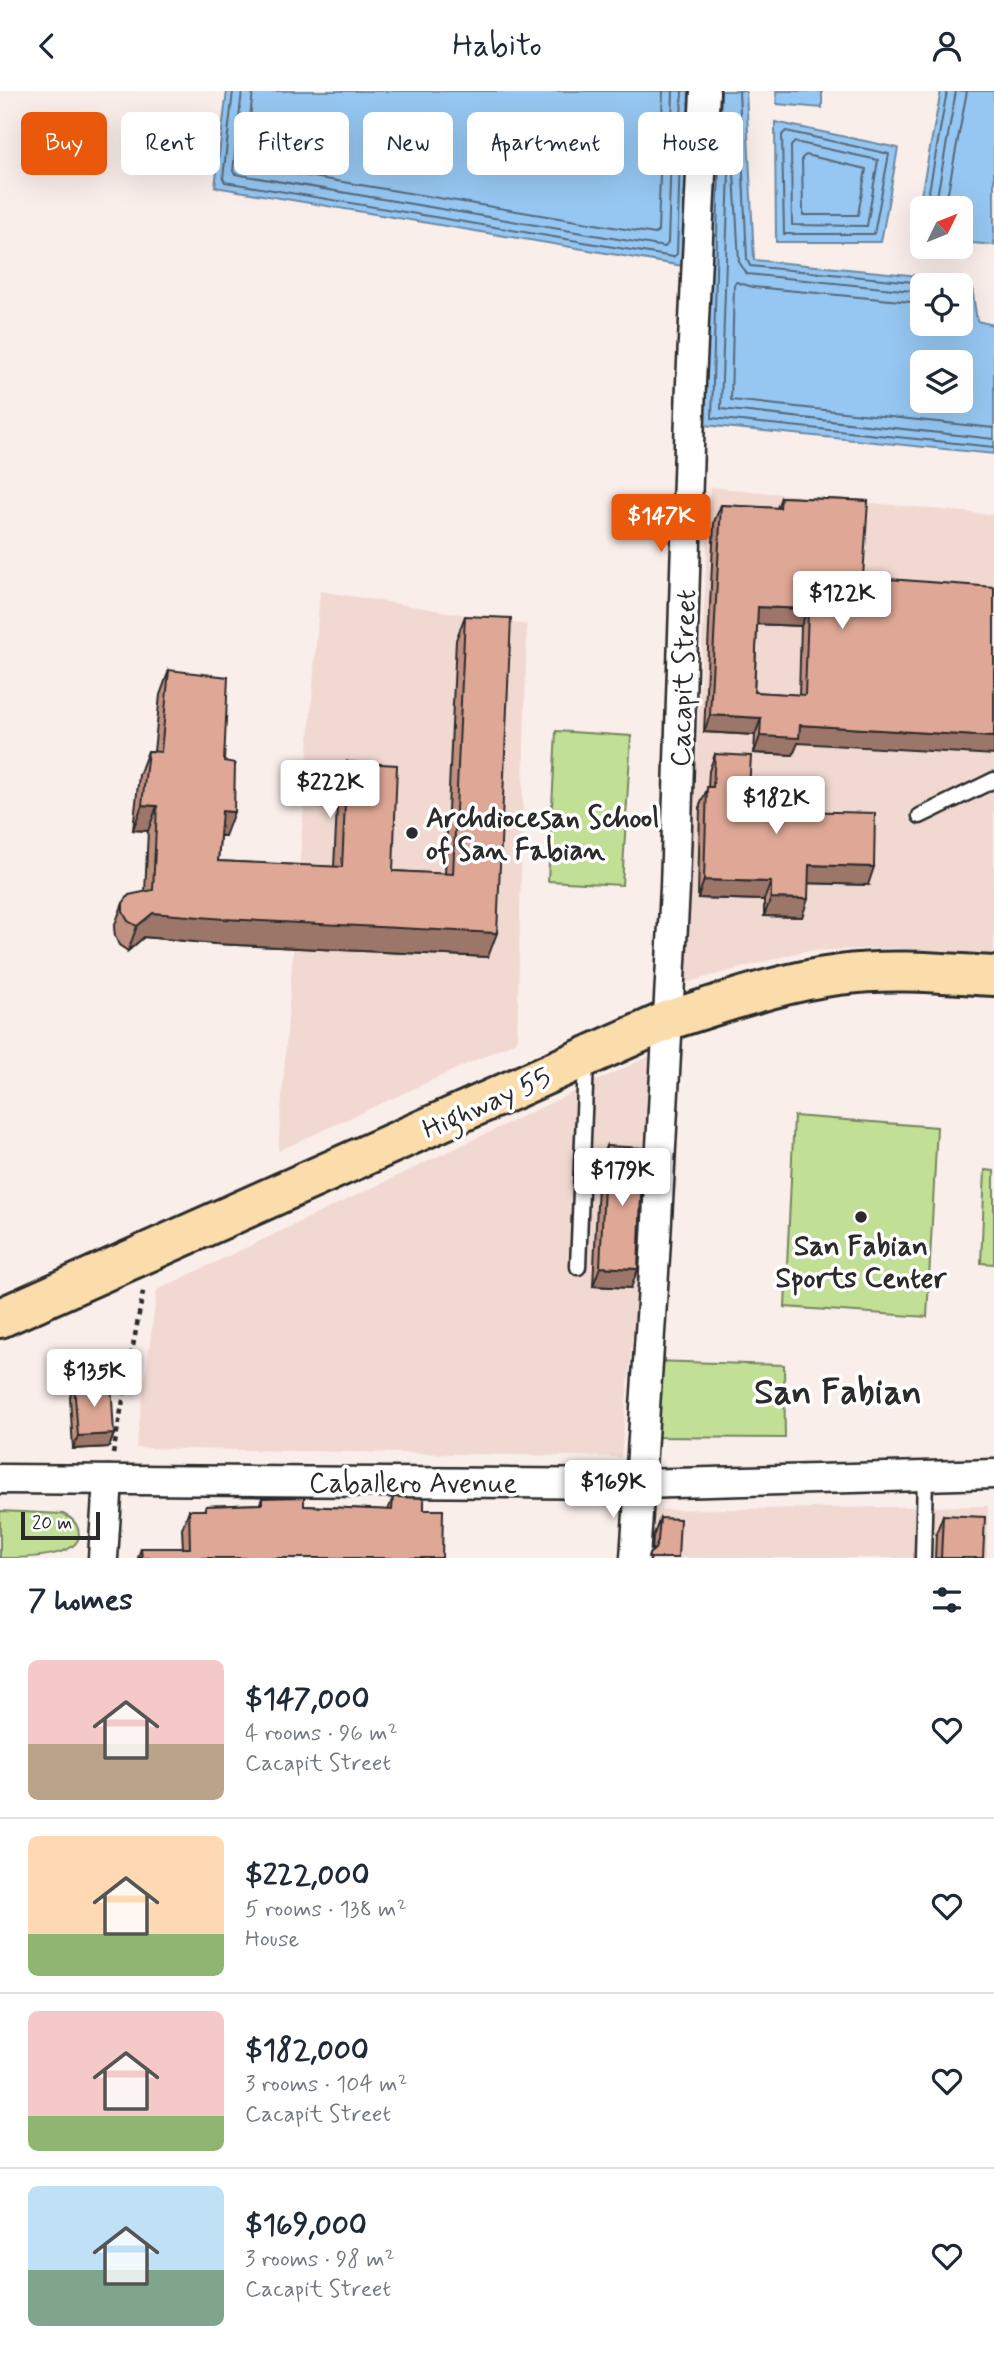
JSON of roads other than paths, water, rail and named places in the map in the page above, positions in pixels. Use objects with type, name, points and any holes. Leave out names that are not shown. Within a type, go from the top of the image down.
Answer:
[{"type":"highway","name":"Highway 55","points":[[0,1318],[669,1020],[762,992],[839,975],[914,972],[994,976]]},
{"type":"street","name":"Cacapit Street","points":[[635,1558],[676,888],[691,383],[705,91]]},
{"type":"street","name":"Caballero Avenue","points":[[0,1479],[640,1484],[994,1475]]},
{"type":"street","points":[[103,1558],[108,1480]]},
{"type":"lane","points":[[920,816],[994,780]]},
{"type":"lane","points":[[578,1267],[586,1057]]},
{"type":"lane","points":[[923,1558],[925,1476]]},
{"type":"water","points":[[227,91],[689,91],[688,112],[638,112],[638,175],[686,175],[683,266],[215,187],[216,175],[220,175],[220,147]]},
{"type":"water","points":[[714,91],[746,91],[754,260],[910,275],[910,336],[973,336],[973,294],[977,321],[994,325],[994,454],[704,425],[711,175],[743,175],[743,112],[713,112]]},
{"type":"water","points":[[776,91],[822,91],[822,108],[777,104]]},
{"type":"water","points":[[941,91],[994,91],[994,245],[973,243],[973,196],[921,196]]},
{"type":"water","points":[[775,122],[898,148],[881,242],[776,242]]},
{"type":"place","name":"Archdiocesan School of San Fabian","points":[[412,833]]},
{"type":"place","name":"San Fabian Sports Center","points":[[861,1217]]},
{"type":"district","name":"San Fabian","points":[[838,1391]]}]
